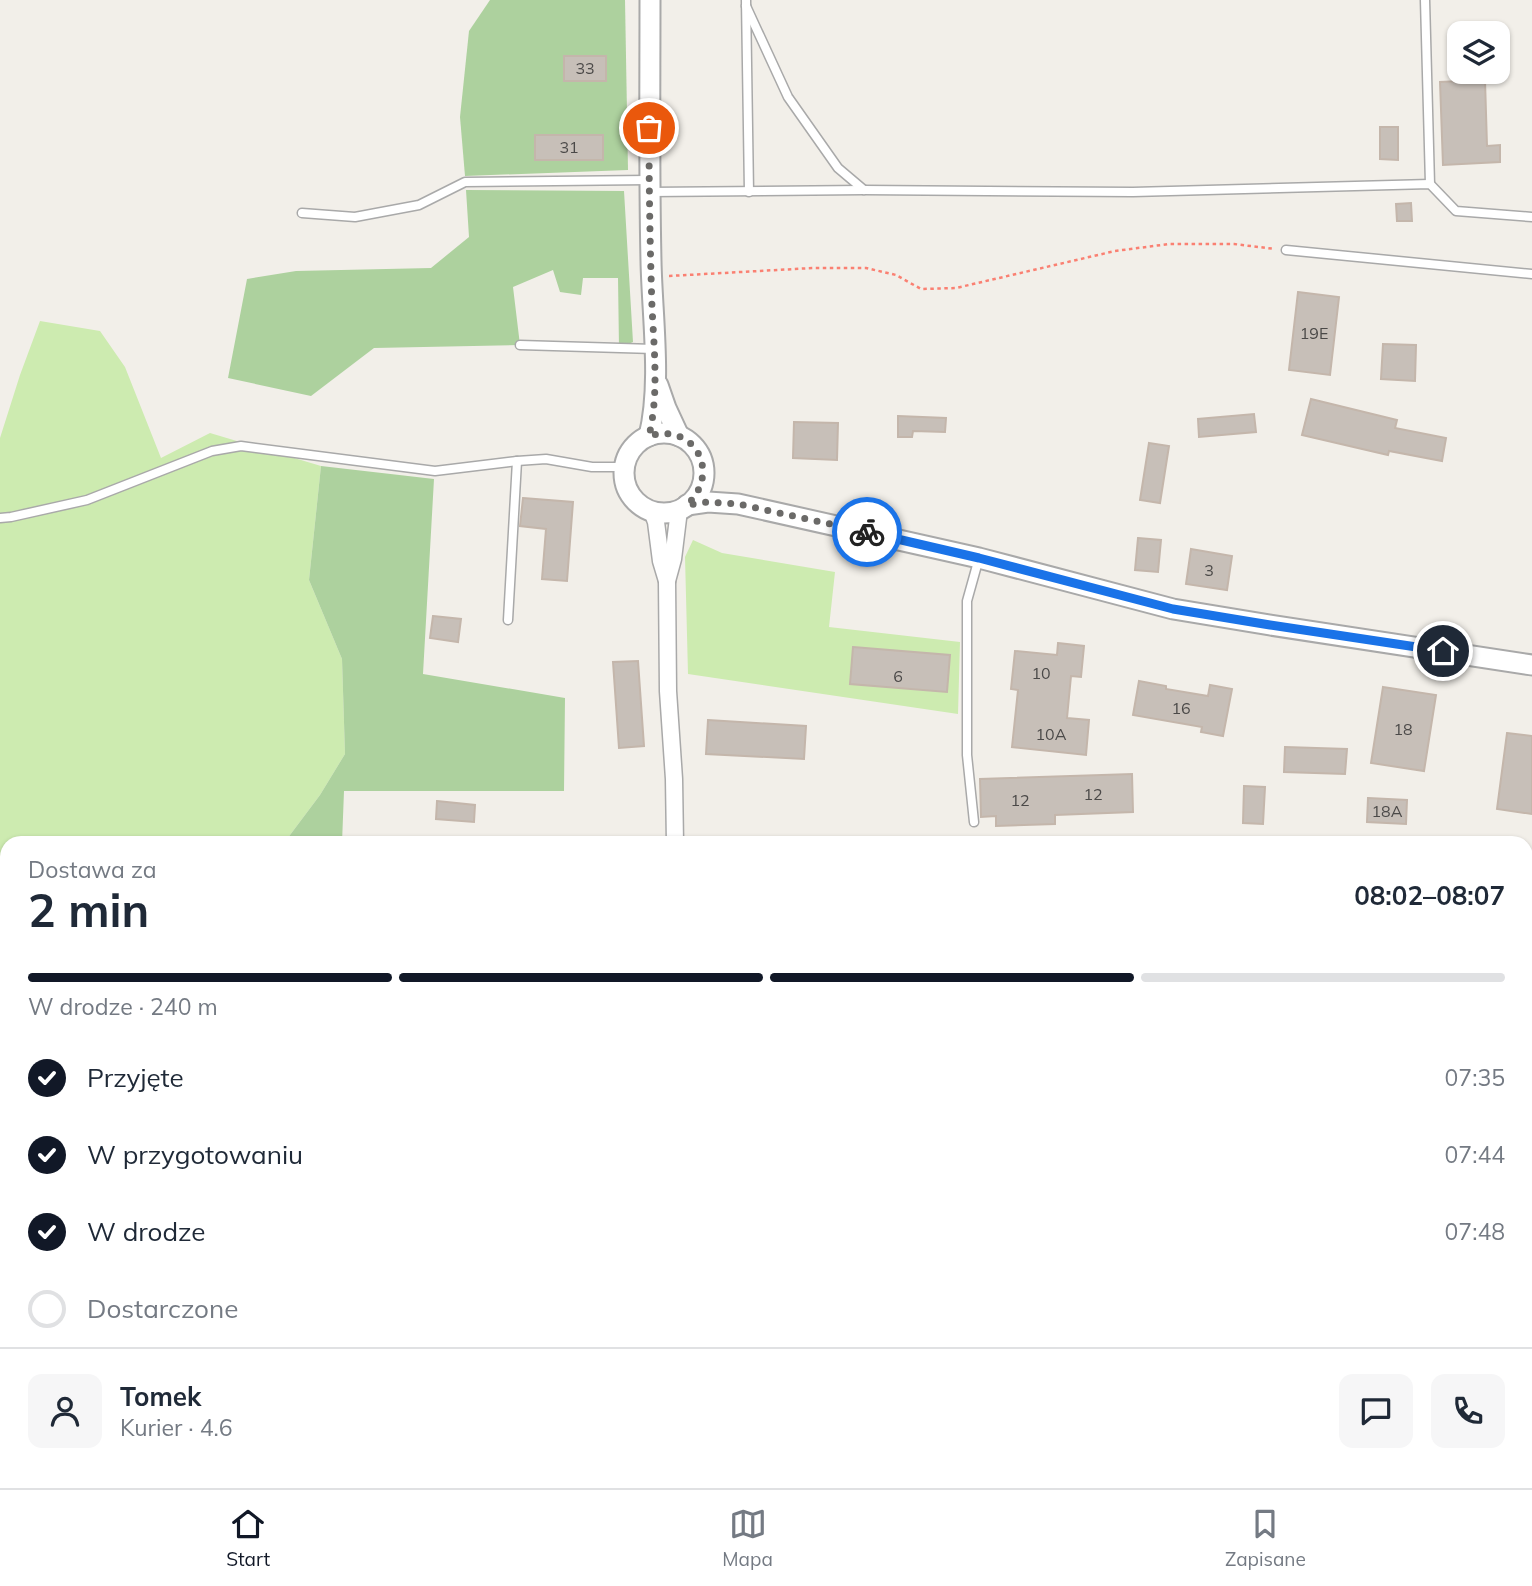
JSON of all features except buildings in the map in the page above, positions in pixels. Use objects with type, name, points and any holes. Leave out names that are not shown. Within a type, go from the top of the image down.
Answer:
[{"type":"street","points":[[649,436],[655,377],[649,186],[650,0]]},
{"type":"street","points":[[655,377],[680,436]]},
{"type":"street","points":[[675,836],[668,691],[667,581],[683,508],[696,497],[704,475],[698,452],[690,443],[680,436],[657,433],[632,448],[624,467],[627,489],[642,507],[652,511],[661,513],[683,508],[708,502],[738,504],[979,558],[1173,609],[1532,664]]},
{"type":"street","points":[[704,475],[738,504]]},
{"type":"street","points":[[652,511],[667,581]]},
{"type":"lane","points":[[1425,0],[1430,184],[1456,211],[1532,217]]},
{"type":"lane","points":[[746,3],[749,192]]},
{"type":"lane","points":[[746,3],[788,97],[838,168],[864,190]]},
{"type":"lane","points":[[302,213],[355,217],[419,205],[465,182],[649,186],[749,192],[1133,192],[1430,184]]},
{"type":"lane","points":[[1286,250],[1532,274]]},
{"type":"lane","points":[[520,345],[654,349]]},
{"type":"lane","points":[[0,518],[87,500],[212,451],[241,446],[435,471],[546,459],[592,467],[624,467]]},
{"type":"lane","points":[[508,620],[517,461]]},
{"type":"lane","points":[[974,822],[967,755],[967,601],[979,558]]},
{"type":"path","points":[[651,274],[674,276],[813,268],[866,268],[896,275],[921,289],[956,288],[1115,251],[1169,244],[1234,244],[1286,250]]},
{"type":"green space","points":[[490,0],[625,0],[628,170],[465,176],[460,117],[469,31]]},
{"type":"green space","points":[[466,190],[624,191],[633,342],[619,348],[618,278],[583,278],[581,295],[560,292],[553,270],[513,287],[520,345],[374,348],[311,396],[228,378],[247,279],[296,271],[431,268],[469,237]]},
{"type":"green space","points":[[40,321],[100,331],[125,367],[161,458],[210,433],[321,466],[309,580],[342,659],[345,754],[320,795],[289,836],[0,836],[0,438]]},
{"type":"green space","points":[[321,466],[434,479],[423,674],[565,698],[564,791],[344,791],[342,836],[289,836],[320,795],[345,754],[342,659],[309,580]]},
{"type":"green space","points":[[693,540],[722,553],[835,572],[829,627],[960,642],[958,714],[688,674],[685,557]]},
{"type":"way so far","points":[[649,128],[655,377],[649,436],[657,433],[680,436],[698,452],[704,475],[702,486],[696,497],[687,505],[708,502],[738,504],[867,532]]},
{"type":"route","points":[[867,532],[979,558],[1173,609],[1443,651]]}]
